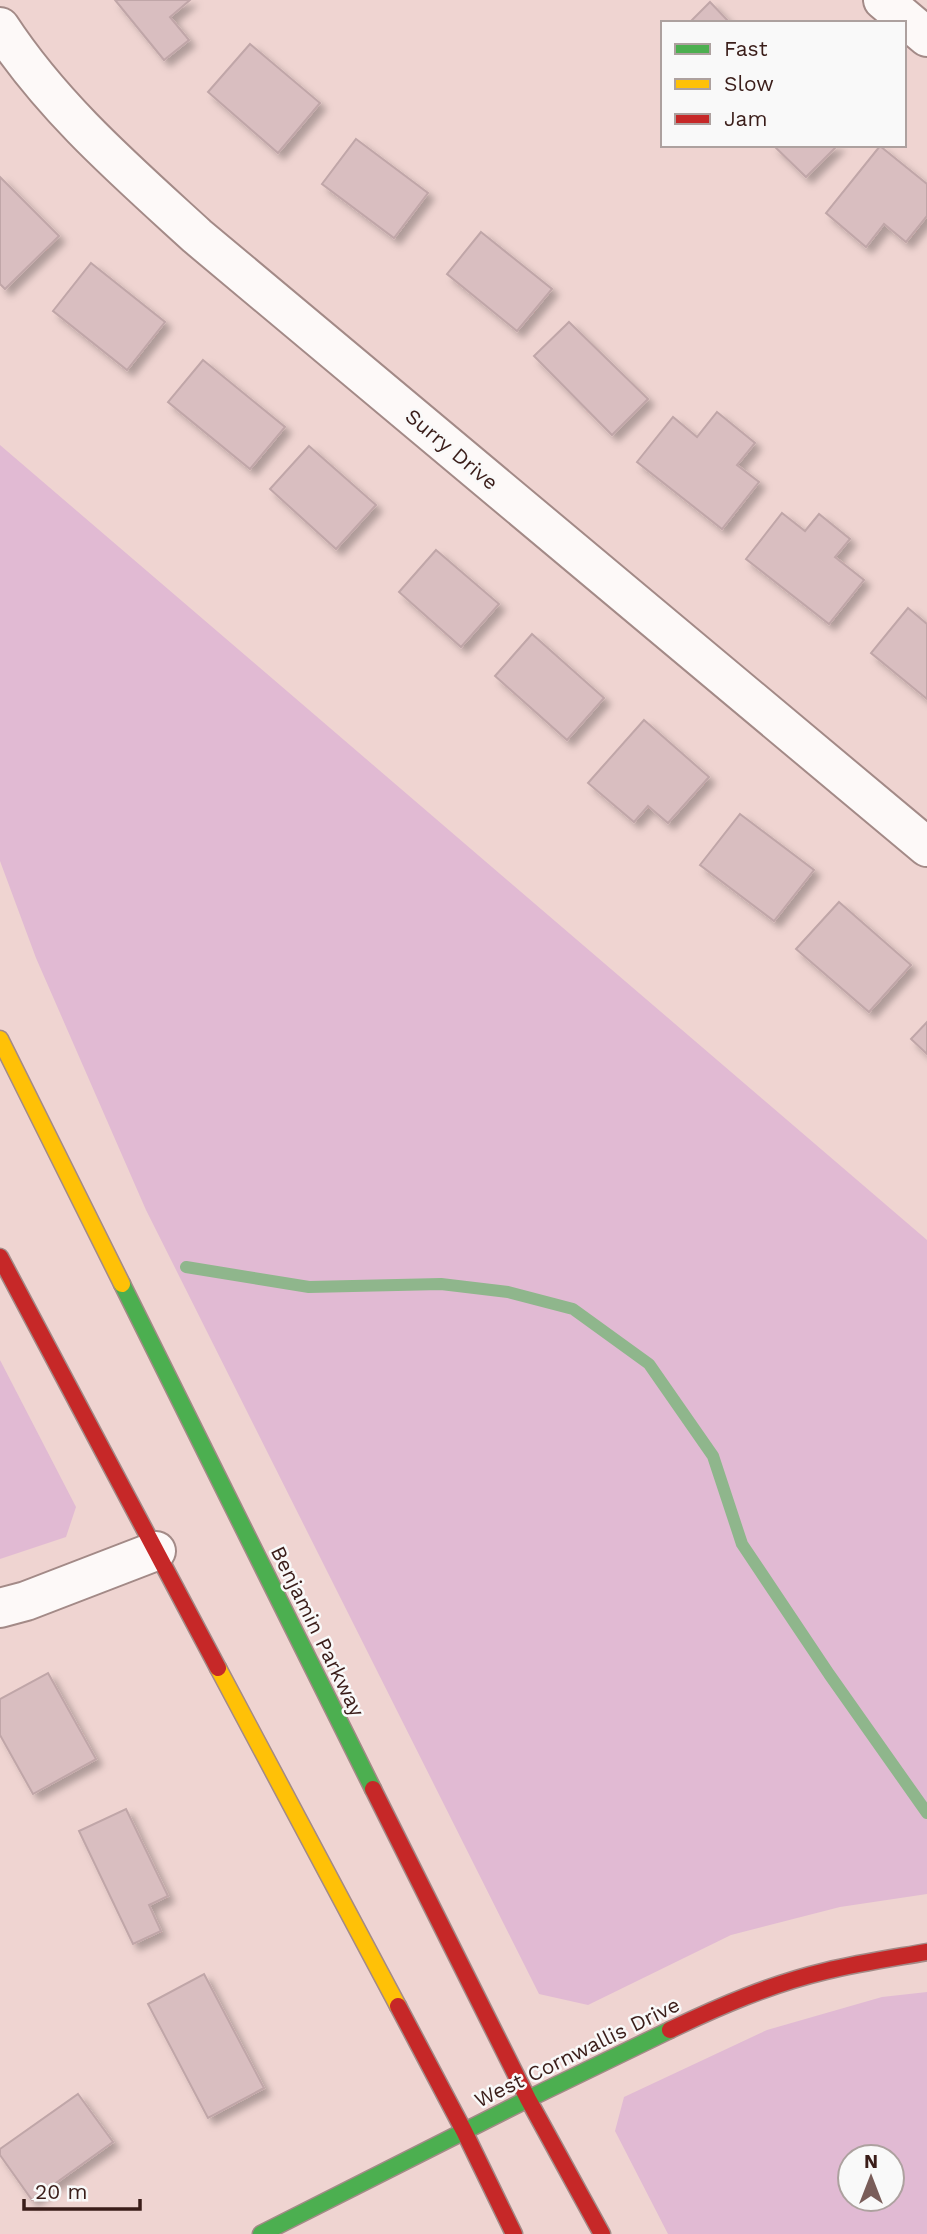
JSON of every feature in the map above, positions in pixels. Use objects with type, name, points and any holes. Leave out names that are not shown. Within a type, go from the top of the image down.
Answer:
[{"type":"main road","name":"Benjamin Parkway","points":[[1,1041],[528,2099],[602,2234]]},
{"type":"main road","points":[[0,1257],[464,2131],[514,2234]]},
{"type":"main road","name":"West Cornwallis Drive","points":[[261,2234],[528,2099],[718,2007],[825,1971],[927,1952]]},
{"type":"street","points":[[883,0],[927,37]]},
{"type":"street","name":"Surry Drive","points":[[0,27],[18,54],[98,146],[197,236],[927,847]]},
{"type":"street","points":[[0,1608],[26,1601],[156,1551]]},
{"type":"shaded area","points":[[0,445],[927,1240],[927,1894],[840,1907],[731,1935],[588,2005],[539,1994],[146,1210],[36,958],[0,861]]},
{"type":"shaded area","points":[[0,1360],[76,1507],[66,1537],[0,1559]]},
{"type":"shaded area","points":[[927,1992],[927,2234],[668,2234],[615,2131],[624,2097],[767,2030],[882,1997]]},
{"type":"building","points":[[115,0],[190,0],[170,17],[189,40],[164,60]]},
{"type":"building","points":[[710,2],[728,21],[691,21]]},
{"type":"building","points":[[250,44],[320,103],[278,153],[208,92]]},
{"type":"building","points":[[356,139],[428,193],[394,238],[322,184]]},
{"type":"building","points":[[775,147],[836,147],[806,177]]},
{"type":"building","points":[[879,147],[927,184],[927,216],[906,242],[884,224],[866,247],[826,213]]},
{"type":"building","points":[[0,177],[59,236],[5,289],[0,284]]},
{"type":"building","points":[[481,232],[552,289],[517,331],[447,274]]},
{"type":"building","points":[[91,263],[165,322],[127,370],[53,311]]},
{"type":"building","points":[[569,322],[648,399],[612,435],[534,356]]},
{"type":"building","points":[[203,360],[285,427],[250,469],[168,402]]},
{"type":"building","points":[[717,412],[755,443],[737,465],[759,482],[722,529],[637,462],[673,417],[697,437]]},
{"type":"building","points":[[309,446],[376,505],[336,549],[270,489]]},
{"type":"building","points":[[782,513],[805,531],[819,514],[850,539],[835,557],[864,580],[829,624],[746,559]]},
{"type":"building","points":[[436,550],[499,604],[461,647],[399,592]]},
{"type":"building","points":[[908,608],[927,624],[927,699],[871,653]]},
{"type":"building","points":[[532,634],[604,698],[567,740],[495,676]]},
{"type":"building","points":[[644,720],[709,777],[668,823],[648,806],[634,822],[588,783]]},
{"type":"building","points":[[740,814],[814,870],[774,921],[700,865]]},
{"type":"building","points":[[839,902],[911,965],[869,1012],[796,949]]},
{"type":"building","points":[[927,1022],[927,1054],[911,1039]]},
{"type":"building","points":[[48,1673],[96,1759],[33,1794],[0,1735],[0,1699]]},
{"type":"building","points":[[126,1809],[168,1896],[149,1905],[161,1931],[133,1944],[79,1831]]},
{"type":"building","points":[[204,1974],[264,2088],[208,2118],[148,2004]]},
{"type":"building","points":[[78,2094],[113,2142],[32,2200],[0,2155],[0,2149]]},
{"type":"waterway","points":[[186,1267],[309,1287],[441,1284],[508,1292],[573,1309],[649,1364],[713,1456],[742,1544],[927,1813]]},
{"type":"traffic: fast","points":[[122,1284],[373,1789]]},
{"type":"traffic: fast","points":[[261,2234],[670,2030]]},
{"type":"traffic: slow","points":[[0,1039],[122,1284]]},
{"type":"traffic: slow","points":[[218,1668],[398,2006]]},
{"type":"traffic: jam","points":[[0,1257],[218,1668]]},
{"type":"traffic: jam","points":[[373,1789],[528,2099],[602,2234]]},
{"type":"traffic: jam","points":[[670,2030],[785,1982],[838,1968],[927,1952]]},
{"type":"traffic: jam","points":[[398,2006],[464,2131],[514,2234]]}]
